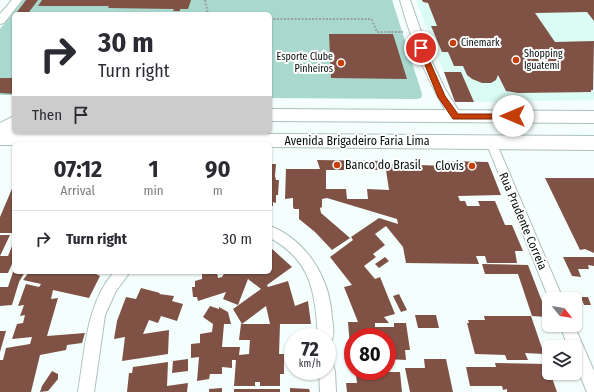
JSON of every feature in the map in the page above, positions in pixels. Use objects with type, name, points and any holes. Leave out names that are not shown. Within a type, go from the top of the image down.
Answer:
[{"type":"highway","points":[[0,113],[12,113]]},
{"type":"highway","name":"Avenida Brigadeiro Faria Lima","points":[[272,115],[594,117]]},
{"type":"highway","points":[[0,139],[4,129],[12,123]]},
{"type":"highway","name":"Avenida Brigadeiro Faria Lima","points":[[0,139],[233,142],[594,143]]},
{"type":"street","points":[[0,21],[17,0]]},
{"type":"street","points":[[404,0],[414,32],[442,97],[456,116]]},
{"type":"street","points":[[437,116],[442,97]]},
{"type":"street","name":"Rua Prudente Correia","points":[[491,142],[553,292]]},
{"type":"street","points":[[272,233],[297,248],[315,274],[324,305],[325,328]]},
{"type":"street","points":[[86,392],[98,314],[112,286],[121,274]]},
{"type":"street","points":[[570,332],[594,390]]},
{"type":"street","points":[[327,380],[328,392]]},
{"type":"path","points":[[206,0],[208,12]]},
{"type":"path","points":[[272,19],[369,19],[372,20],[378,32],[414,32]]},
{"type":"shaded area","name":"Esporte Clube Pinheiros","points":[[23,0],[392,0],[422,94],[421,98],[417,99],[272,98],[272,12],[13,12]]},
{"type":"shaded area","name":"Shopping Iguatemi","points":[[416,0],[594,0],[594,100],[474,102],[461,72],[444,72]]},
{"type":"shaded area","name":"Esporte Clube Pinheiros","points":[[12,14],[12,95],[0,95],[0,29]]},
{"type":"building","points":[[26,0],[38,0],[29,12],[17,12]]},
{"type":"building","points":[[42,0],[191,0],[188,9],[173,11],[174,9],[108,8],[109,6],[38,6]]},
{"type":"building","name":"Shopping Iguatemi","points":[[422,0],[594,0],[594,21],[587,12],[535,13],[555,42],[594,41],[593,90],[591,90],[591,92],[518,93],[506,91],[498,75],[496,80],[491,83],[482,83],[472,79],[467,75],[463,66],[454,66],[448,52],[442,52],[431,26],[437,26],[428,3],[423,2]]},
{"type":"building","points":[[329,34],[393,34],[407,79],[331,78]]},
{"type":"building","points":[[444,72],[461,72],[474,102],[455,102]]},
{"type":"building","points":[[0,78],[12,78],[12,94],[0,93]]},
{"type":"building","points":[[317,160],[386,161],[386,164],[449,166],[447,161],[488,162],[501,195],[458,196],[460,201],[465,201],[467,206],[480,206],[478,201],[495,201],[505,225],[512,225],[523,251],[515,251],[517,263],[487,263],[485,256],[476,256],[479,264],[406,263],[403,247],[386,226],[375,234],[385,245],[373,254],[376,257],[364,266],[375,279],[380,277],[395,314],[384,317],[389,323],[375,323],[375,327],[394,327],[394,323],[406,323],[410,350],[405,350],[406,360],[396,359],[396,328],[348,328],[348,322],[358,322],[344,287],[352,285],[330,257],[353,240],[351,237],[379,218],[398,224],[397,219],[327,198],[322,199],[322,207],[320,208],[321,213],[350,238],[332,250],[315,232],[299,219],[299,209],[294,209],[293,198],[285,199],[286,169],[320,169]],"holes":[[[326,170],[386,170],[389,190],[367,189],[368,199],[347,199],[346,189],[326,189]]]},
{"type":"building","points":[[272,164],[276,164],[275,176],[276,180],[279,180],[278,195],[276,195],[276,203],[273,202],[273,206]]},
{"type":"building","points":[[545,178],[594,178],[594,253],[585,249],[580,250]]},
{"type":"building","points":[[12,189],[12,233],[0,233],[0,217]]},
{"type":"building","points":[[0,235],[10,235],[0,256]]},
{"type":"building","points":[[12,246],[12,264],[8,273],[0,273],[0,256],[8,256]]},
{"type":"building","points":[[272,249],[292,267],[267,285],[268,287],[288,281],[295,306],[308,301],[311,324],[280,324],[279,354],[284,354],[284,374],[280,374],[280,386],[260,386],[260,382],[255,382],[255,386],[234,386],[236,360],[232,360],[232,368],[222,367],[222,374],[210,374],[209,379],[197,381],[199,357],[191,358],[191,344],[200,343],[200,334],[212,332],[213,324],[203,317],[210,306],[219,309],[219,307],[228,312],[231,324],[224,324],[222,347],[240,347],[239,355],[249,354],[250,340],[239,340],[242,324],[233,309],[261,289],[248,279],[238,305],[223,299],[226,292],[198,301],[197,297],[193,297],[192,287],[195,287],[195,281],[202,279],[202,274],[217,274],[218,278],[222,277],[224,274],[272,274]],"holes":[[[266,306],[270,324],[242,324]]]},
{"type":"building","points":[[385,257],[389,261],[379,268],[375,264]]},
{"type":"building","points":[[563,257],[594,257],[594,266],[588,265],[589,269],[578,269],[581,277],[572,276]]},
{"type":"building","points":[[482,264],[528,265],[542,301],[542,317],[532,316],[518,274],[485,274]]},
{"type":"building","points":[[12,274],[24,274],[19,282],[12,305],[0,306],[0,287],[8,287]]},
{"type":"building","points":[[28,274],[96,274],[100,276],[89,298],[53,290],[51,299],[58,298],[47,336],[85,333],[82,343],[67,345],[66,350],[40,355],[31,392],[0,392],[0,360],[3,360],[6,348],[30,344],[32,337],[12,339],[17,324],[23,323],[25,315],[20,316],[24,305],[18,306],[26,284],[39,287],[41,284],[23,280]]},
{"type":"building","points":[[141,288],[160,293],[159,294],[174,296],[172,301],[183,304],[177,321],[161,316],[158,323],[149,320],[143,334],[169,330],[168,354],[122,361],[125,337],[114,339],[117,321],[126,297],[136,299]]},
{"type":"building","points":[[399,294],[407,310],[401,312],[393,296]]},
{"type":"building","points":[[582,297],[588,297],[591,305],[584,305]]},
{"type":"building","points":[[415,315],[436,315],[439,328],[418,328]]},
{"type":"building","points":[[484,316],[531,316],[542,348],[542,354],[525,353],[528,360],[507,360],[505,355],[475,354],[467,323],[469,323],[468,320],[485,320]]},
{"type":"building","points":[[0,331],[6,331],[0,352]]},
{"type":"building","points":[[188,359],[188,371],[172,373],[173,361]]},
{"type":"building","points":[[424,359],[446,359],[453,392],[410,392],[405,368],[425,368]]},
{"type":"building","points":[[168,362],[167,386],[188,383],[187,392],[127,392],[129,373],[132,373],[133,367]]},
{"type":"building","points":[[495,363],[542,364],[542,380],[553,380],[557,392],[507,392],[507,389],[503,390],[502,386],[470,386],[466,367],[496,367]]},
{"type":"building","points":[[52,371],[58,374],[58,379],[48,391],[40,392],[42,386]]},
{"type":"building","points":[[396,372],[400,372],[402,392],[347,392],[346,383],[357,383],[357,380],[396,380]]},
{"type":"building","points":[[222,388],[222,392],[209,392],[209,389]]},
{"type":"building","points":[[290,388],[309,389],[310,392],[290,392]]},
{"type":"building","points":[[234,389],[280,389],[280,392],[234,392]]},
{"type":"place","name":"Cinemark","points":[[453,43]]},
{"type":"place","name":"Shopping Iguatemi","points":[[516,60]]},
{"type":"place","name":"Esporte Clube Pinheiros","points":[[341,63]]},
{"type":"place","name":"Banco do Brasil","points":[[337,165]]},
{"type":"place","name":"Clovis","points":[[472,166]]},
{"type":"route","points":[[421,48],[442,97],[456,116],[513,116]]}]
